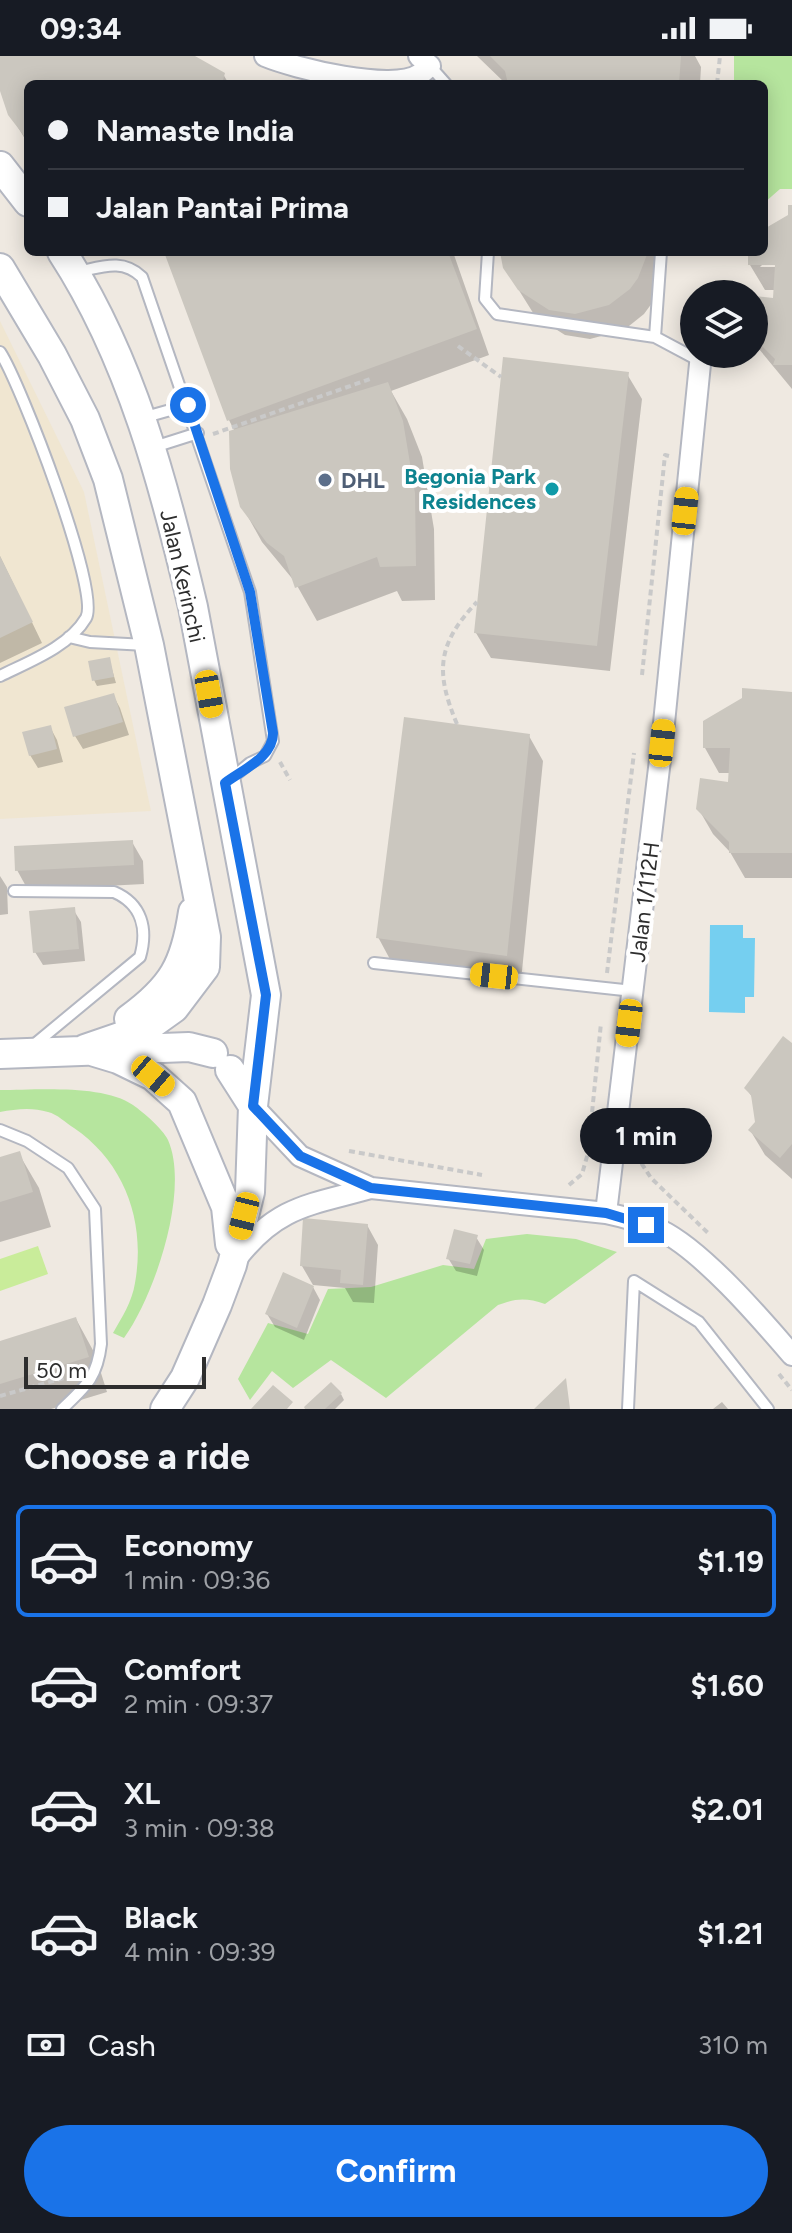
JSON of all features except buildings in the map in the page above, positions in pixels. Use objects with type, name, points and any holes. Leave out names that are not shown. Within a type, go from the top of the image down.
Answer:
[{"type":"main road","points":[[0,166],[24,197]]},
{"type":"main road","name":"Jalan Kerinchi","points":[[69,262],[95,306],[118,357],[178,543],[193,607],[266,995],[253,1106],[250,1192],[232,1265],[199,1348],[165,1409]]},
{"type":"main road","points":[[0,268],[52,355],[85,419],[111,492],[149,645],[197,888],[188,943],[171,981],[147,1006],[85,1049]]},
{"type":"main road","points":[[13,1052],[189,1047],[221,1061],[253,1106]]},
{"type":"main road","name":"Jalan Kerinchi","points":[[85,1049],[118,1059],[153,1076],[182,1102],[226,1207],[232,1265]]},
{"type":"street","points":[[265,56],[292,67],[368,79],[419,76],[424,61]]},
{"type":"street","name":"Jalan 1/112H","points":[[606,1213],[662,743],[700,368]]},
{"type":"street","points":[[253,1106],[300,1156],[371,1188],[606,1213],[663,1231],[783,1332],[792,1355]]},
{"type":"street","points":[[232,1265],[251,1240],[284,1213],[371,1188]]},
{"type":"lane","points":[[424,61],[442,80]]},
{"type":"lane","points":[[488,256],[485,299],[497,314],[655,337],[680,348]]},
{"type":"lane","points":[[655,337],[661,256]]},
{"type":"lane","points":[[69,262],[122,263],[142,277],[250,592],[273,741],[265,756],[250,763],[225,783]]},
{"type":"lane","points":[[0,352],[29,412],[77,551],[89,599],[86,618],[69,637],[51,650],[0,676]]},
{"type":"lane","points":[[140,418],[188,405]]},
{"type":"lane","points":[[149,449],[198,436]]},
{"type":"lane","points":[[69,637],[90,642],[149,645]]},
{"type":"lane","points":[[13,1052],[140,957],[144,941],[141,916],[129,899],[114,892],[14,891]]},
{"type":"lane","points":[[374,963],[633,991]]},
{"type":"lane","points":[[0,1130],[27,1141],[68,1168],[95,1209],[101,1344],[98,1364],[94,1376],[62,1409]]},
{"type":"lane","points":[[628,1409],[634,1281],[699,1322],[768,1409]]},
{"type":"path","points":[[717,80],[720,56]]},
{"type":"path","points":[[458,346],[501,377]]},
{"type":"path","points":[[198,436],[373,378]]},
{"type":"path","points":[[457,724],[445,695],[442,676],[444,653],[452,634],[477,602]]},
{"type":"path","points":[[606,975],[634,753]]},
{"type":"path","points":[[280,762],[290,780]]},
{"type":"path","points":[[563,1186],[571,1185],[582,1174],[588,1153],[601,1023]]},
{"type":"path","points":[[632,1146],[639,1163],[651,1178],[709,1235]]},
{"type":"path","points":[[338,1150],[496,1178]]},
{"type":"path","points":[[775,1370],[792,1390]]},
{"type":"path","points":[[0,1396],[85,1372]]},
{"type":"shaded area","points":[[0,321],[84,492],[151,811],[0,819]]},
{"type":"green space","points":[[734,56],[792,56],[792,189],[780,189],[768,200],[768,80],[734,80]]},
{"type":"green space","points":[[0,1090],[87,1091],[120,1098],[147,1116],[168,1140],[174,1161],[175,1186],[166,1242],[147,1296],[124,1338],[113,1333],[134,1290],[138,1260],[134,1216],[119,1176],[92,1142],[55,1115],[30,1109],[0,1112]]},
{"type":"green space","points":[[527,1234],[576,1239],[617,1252],[545,1304],[522,1300],[498,1305],[386,1398],[331,1360],[293,1388],[272,1371],[250,1400],[238,1379],[268,1323],[308,1334],[328,1289],[371,1287],[443,1265],[474,1269],[486,1239]]},
{"type":"green space","points":[[38,1246],[48,1274],[0,1291],[0,1259]]},
{"type":"water","points":[[710,925],[743,925],[743,938],[755,938],[754,997],[745,997],[745,1013],[709,1012]]},
{"type":"place","name":"DHL","points":[[325,480]]},
{"type":"place","name":"Begonia Park Residences","points":[[552,489]]},
{"type":"route","points":[[188,405],[250,592],[273,733],[273,741],[265,756],[250,763],[225,783],[266,995],[253,1106],[300,1156],[371,1188],[606,1213],[646,1225]]}]
